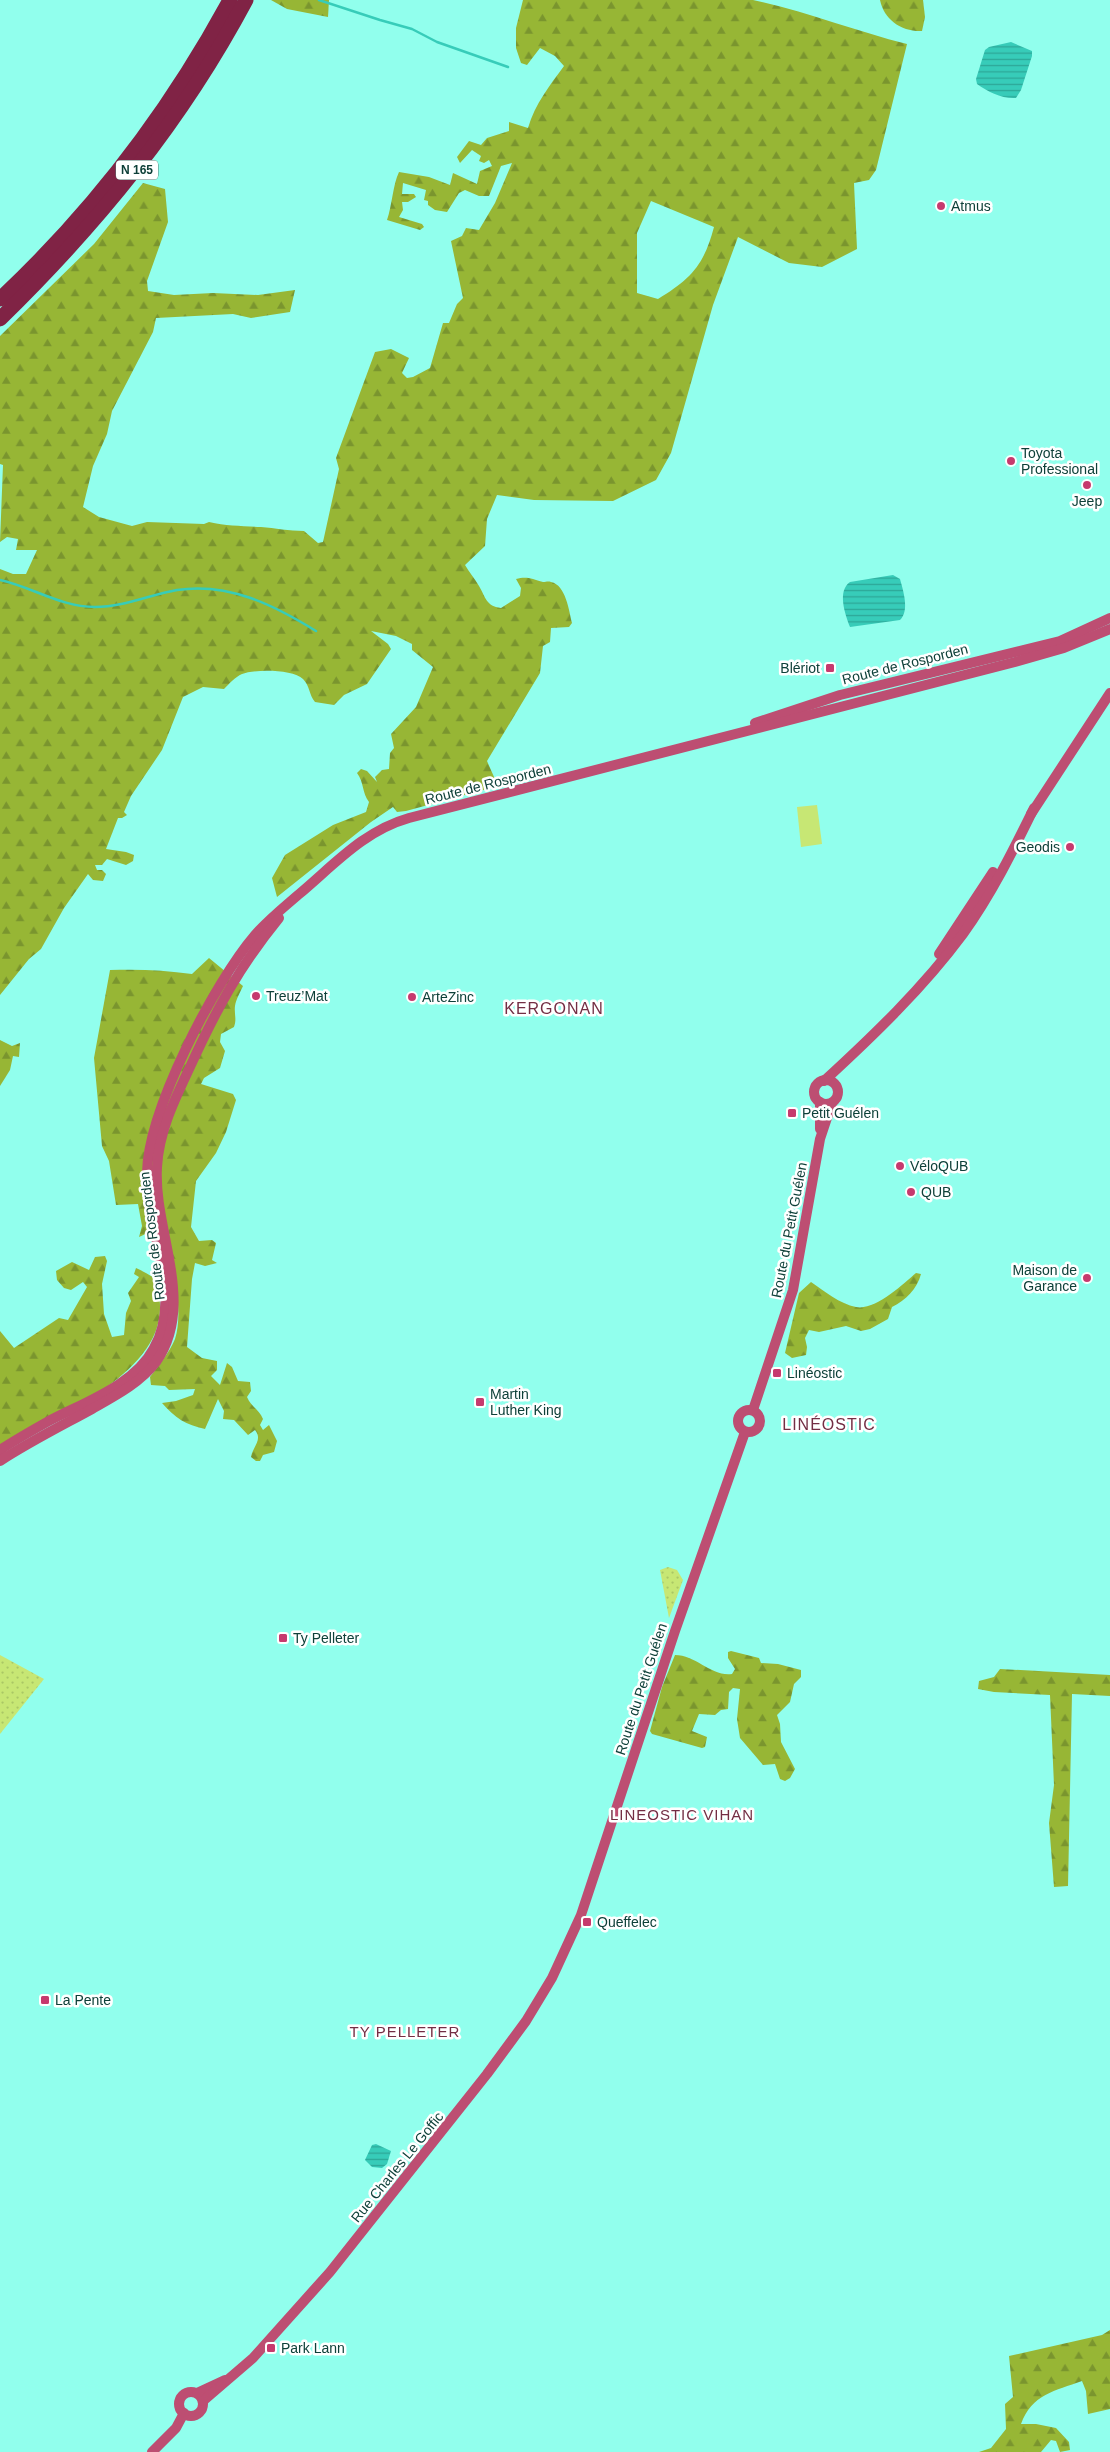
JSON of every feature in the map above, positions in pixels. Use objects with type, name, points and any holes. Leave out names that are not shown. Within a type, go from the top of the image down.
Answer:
[{"type":"highway","name":"N 165","points":[[0,299],[91,204],[136,148],[196,60],[230,0]]},
{"type":"highway","name":"N 165","points":[[0,319],[38,282],[106,208],[144,160],[212,61],[246,0]]},
{"type":"main road","name":"Route de Rosporden","points":[[707,741],[831,698],[1060,640],[1110,618]]},
{"type":"main road","name":"Route de Rosporden","points":[[0,1450],[114,1386],[136,1370],[154,1350],[164,1323],[165,1301],[147,1176],[152,1133],[190,1044],[232,967],[255,934],[357,844],[398,821],[1024,660],[1070,646],[1110,629]]},
{"type":"main road","points":[[824,1082],[854,1055],[920,984],[1110,693]]},
{"type":"main road","name":"Route de Rosporden","points":[[0,1461],[130,1386],[149,1370],[165,1347],[172,1323],[174,1301],[157,1187],[157,1166],[162,1134],[185,1076],[231,983],[260,942],[297,896]]},
{"type":"main road","points":[[837,1085],[824,1082],[817,1083],[813,1090],[813,1097],[820,1102],[832,1103],[836,1101],[839,1094],[837,1085],[854,1055]]},
{"type":"main road","name":"Route du Petit Guélen","points":[[820,1102],[820,1139]]},
{"type":"main road","name":"Route du Petit Guélen","points":[[753,1410],[793,1290],[820,1139],[832,1103]]},
{"type":"main road","points":[[744,1410],[753,1410],[759,1416],[760,1425],[754,1431],[745,1432],[739,1426],[738,1417],[744,1410]]},
{"type":"main road","name":"Route du Petit Guélen","points":[[564,1956],[581,1915],[675,1631],[745,1432]]},
{"type":"main road","name":"Rue Charles Le Goffic","points":[[200,2397],[230,2378],[262,2348],[322,2282],[448,2125],[526,2021],[564,1956]]},
{"type":"main road","points":[[152,2452],[188,2414],[202,2410],[200,2397],[190,2392],[182,2397],[179,2404],[188,2414]]},
{"type":"main road","points":[[160,2452],[188,2414]]},
{"type":"shaded area","points":[[1011,42],[1032,51],[1021,90],[1016,98],[1000,96],[990,92],[977,84],[976,79],[985,50],[989,47]]},
{"type":"shaded area","points":[[893,575],[900,579],[905,600],[905,611],[900,620],[850,627],[843,603],[846,586],[850,582]]},
{"type":"shaded area","points":[[817,805],[822,844],[801,847],[797,807]]},
{"type":"shaded area","points":[[668,1567],[677,1570],[683,1580],[669,1618],[660,1570]]},
{"type":"shaded area","points":[[0,1655],[44,1679],[0,1734]]},
{"type":"shaded area","points":[[376,2144],[391,2151],[387,2164],[382,2168],[372,2167],[365,2160],[372,2145]]},
{"type":"green space","points":[[271,0],[329,0],[328,17],[287,9]]},
{"type":"green space","points":[[523,0],[753,0],[907,44],[876,170],[869,180],[854,183],[857,249],[822,267],[789,263],[738,237],[713,305],[671,453],[656,480],[613,501],[534,500],[497,495],[487,519],[485,546],[465,565],[487,601],[496,607],[501,608],[520,596],[521,588],[516,579],[526,578],[556,584],[566,599],[572,623],[569,627],[551,628],[550,642],[543,646],[540,673],[487,761],[498,786],[406,811],[397,812],[393,807],[371,822],[277,897],[272,878],[285,855],[333,825],[366,812],[369,802],[357,773],[361,769],[367,771],[377,782],[375,777],[382,770],[389,769],[390,753],[394,748],[391,734],[416,707],[433,667],[412,650],[412,644],[396,636],[371,631],[388,644],[391,649],[367,684],[344,695],[334,705],[315,702],[303,679],[291,673],[248,672],[242,674],[224,689],[203,687],[183,697],[162,750],[131,796],[124,812],[127,815],[118,818],[106,849],[134,855],[133,861],[126,865],[107,859],[102,865],[95,865],[97,870],[102,870],[106,874],[103,881],[93,880],[88,874],[64,908],[41,949],[29,959],[0,995],[0,569],[13,574],[26,574],[37,550],[16,550],[18,539],[7,537],[0,542],[3,465],[0,464],[0,336],[94,244],[143,183],[165,189],[168,222],[147,281],[148,291],[174,295],[213,293],[258,295],[295,290],[290,312],[251,318],[233,314],[156,318],[153,332],[112,411],[107,434],[93,466],[83,507],[99,517],[132,526],[147,522],[204,524],[209,522],[304,531],[318,543],[323,542],[339,469],[336,458],[375,352],[391,349],[409,358],[402,373],[407,378],[430,368],[443,323],[449,323],[457,304],[463,298],[451,241],[462,236],[466,228],[479,230],[495,203],[512,163],[501,166],[489,196],[479,196],[465,190],[459,193],[447,212],[435,210],[428,205],[428,201],[424,200],[426,190],[403,183],[402,194],[414,194],[416,197],[408,202],[402,202],[403,210],[399,217],[422,224],[424,227],[420,230],[387,220],[397,177],[399,172],[429,177],[450,185],[453,173],[477,184],[480,171],[492,166],[489,160],[484,163],[479,161],[481,156],[472,150],[460,163],[457,157],[469,141],[481,145],[487,138],[509,131],[509,122],[528,128],[539,103],[564,66],[555,56],[540,48],[527,65],[521,63],[516,48],[516,28]],"holes":[[[651,201],[714,227],[701,261],[695,270],[679,285],[658,299],[637,293],[637,233]]]},
{"type":"green space","points":[[880,0],[923,0],[925,17],[922,31],[901,27],[895,23],[885,13]]},
{"type":"green space","points":[[209,958],[243,986],[237,998],[234,1027],[221,1034],[220,1042],[225,1051],[220,1068],[204,1078],[201,1084],[233,1094],[236,1100],[226,1132],[216,1153],[196,1181],[191,1227],[199,1241],[212,1240],[216,1243],[212,1260],[217,1263],[205,1266],[195,1263],[187,1347],[202,1358],[217,1361],[217,1370],[211,1376],[220,1385],[227,1363],[232,1367],[238,1381],[250,1382],[251,1391],[247,1397],[263,1419],[260,1425],[263,1430],[269,1425],[277,1441],[274,1452],[263,1455],[260,1461],[256,1461],[251,1457],[258,1440],[255,1430],[248,1435],[234,1420],[223,1419],[224,1411],[218,1399],[205,1429],[181,1420],[162,1403],[176,1401],[193,1395],[195,1389],[169,1390],[165,1386],[151,1385],[150,1377],[173,1344],[178,1327],[178,1298],[165,1225],[139,1237],[142,1226],[138,1204],[116,1205],[109,1161],[102,1146],[94,1058],[110,970],[151,970],[192,974]]},
{"type":"green space","points":[[0,1040],[12,1046],[20,1043],[19,1057],[13,1056],[10,1070],[0,1086]]},
{"type":"green space","points":[[105,1256],[107,1261],[102,1284],[104,1314],[112,1337],[124,1335],[126,1313],[131,1301],[128,1293],[139,1277],[134,1274],[136,1268],[153,1278],[158,1285],[160,1305],[156,1330],[144,1353],[124,1373],[101,1391],[74,1408],[0,1446],[0,1331],[14,1348],[59,1318],[68,1320],[87,1287],[83,1282],[71,1290],[64,1288],[57,1280],[56,1271],[72,1262],[89,1270],[95,1257]]},
{"type":"green space","points":[[916,1273],[921,1274],[917,1285],[902,1301],[892,1307],[888,1319],[870,1329],[861,1331],[846,1326],[819,1332],[809,1330],[805,1338],[806,1355],[792,1358],[785,1353],[799,1293],[811,1282],[844,1303],[856,1307],[864,1307],[872,1305],[888,1296]]},
{"type":"green space","points":[[731,1651],[759,1658],[761,1663],[778,1664],[801,1670],[801,1677],[794,1684],[790,1702],[777,1715],[780,1724],[781,1742],[795,1769],[790,1778],[785,1781],[780,1779],[775,1764],[763,1765],[740,1738],[737,1719],[740,1689],[733,1688],[729,1692],[728,1709],[721,1710],[715,1715],[699,1714],[692,1731],[707,1737],[705,1747],[702,1748],[652,1734],[650,1731],[662,1687],[675,1655],[690,1658],[718,1672],[732,1674],[735,1669],[728,1658],[728,1652]]},
{"type":"green space","points":[[1000,1669],[1110,1675],[1110,1696],[1072,1694],[1068,1886],[1054,1887],[1049,1823],[1054,1785],[1050,1695],[994,1692],[978,1689],[979,1681],[994,1677]]},
{"type":"green space","points":[[1110,2330],[1110,2409],[1088,2414],[1086,2391],[1082,2381],[1054,2391],[1038,2400],[1031,2406],[1021,2424],[1036,2424],[1056,2428],[1069,2442],[1070,2450],[1060,2452],[1056,2441],[1051,2440],[1041,2452],[979,2452],[991,2448],[1006,2429],[1005,2404],[1013,2397],[1009,2356],[1102,2335]]},
{"type":"waterway","points":[[319,0],[412,29],[437,42],[508,67]]},
{"type":"waterway","points":[[0,580],[70,604],[95,607],[126,603],[177,590],[214,589],[267,604],[316,631]]},
{"type":"place","name":"Atmus","points":[[941,206]]},
{"type":"place","name":"Toyota Professional","points":[[1011,461]]},
{"type":"place","name":"Jeep","points":[[1087,485]]},
{"type":"place","name":"Blériot","points":[[830,668]]},
{"type":"place","name":"Geodis","points":[[1070,847]]},
{"type":"place","name":"Treuz’Mat","points":[[256,996]]},
{"type":"place","name":"ArteZinc","points":[[412,997]]},
{"type":"place","name":"Petit Guélen","points":[[792,1113]]},
{"type":"place","name":"VéloQUB","points":[[900,1166]]},
{"type":"place","name":"QUB","points":[[911,1192]]},
{"type":"place","name":"Maison de Garance","points":[[1087,1278]]},
{"type":"place","name":"Linéostic","points":[[777,1373]]},
{"type":"place","name":"Martin Luther King","points":[[480,1402]]},
{"type":"place","name":"Ty Pelleter","points":[[283,1638]]},
{"type":"place","name":"Queffelec","points":[[587,1922]]},
{"type":"place","name":"La Pente","points":[[45,2000]]},
{"type":"place","name":"Park Lann","points":[[271,2348]]},
{"type":"district","name":"KERGONAN","points":[[554,1008]]},
{"type":"district","name":"LINÉOSTIC","points":[[829,1424]]},
{"type":"district","name":"LINEOSTIC VIHAN","points":[[682,1814]]},
{"type":"district","name":"TY PELLETER","points":[[405,2031]]}]
